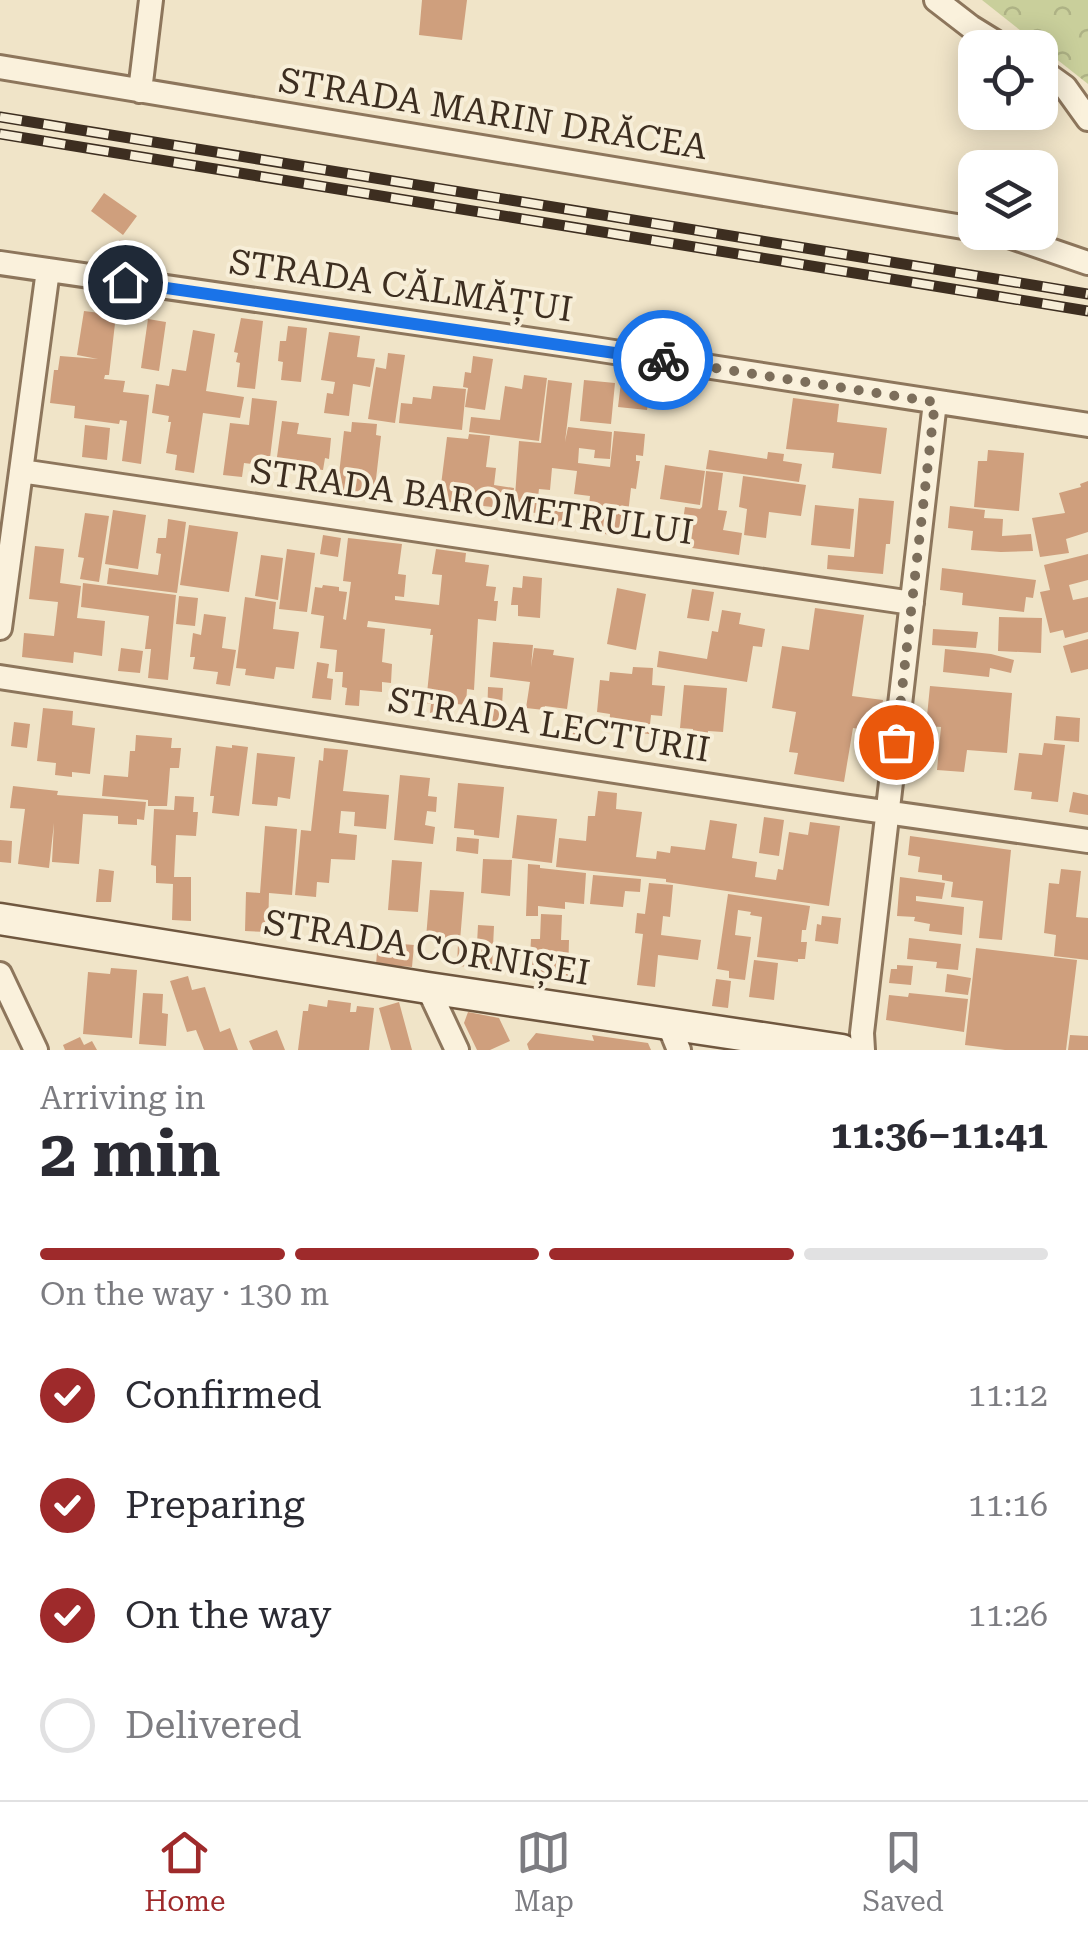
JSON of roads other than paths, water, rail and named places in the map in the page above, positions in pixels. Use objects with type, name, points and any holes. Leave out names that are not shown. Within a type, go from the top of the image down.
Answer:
[{"type":"street","points":[[140,91],[151,0]]},
{"type":"street","points":[[936,0],[976,30]]},
{"type":"street","name":"STRADA MARIN DRĂCEA","points":[[0,68],[958,227]]},
{"type":"street","points":[[1058,82],[1088,118]]},
{"type":"street","points":[[1050,250],[1088,263]]},
{"type":"street","name":"STRADA CĂLMĂȚUI","points":[[0,263],[1088,425]]},
{"type":"street","points":[[0,628],[48,270]]},
{"type":"street","points":[[862,1050],[935,402]]},
{"type":"street","name":"STRADA BAROMETRULUI","points":[[21,471],[912,603]]},
{"type":"street","name":"STRADA LECTURII","points":[[0,677],[1088,841]]},
{"type":"street","name":"STRADA CORNIȘEI","points":[[0,919],[428,988],[673,1036],[842,1050]]},
{"type":"street","points":[[0,974],[36,1050]]},
{"type":"street","points":[[428,988],[457,1050]]},
{"type":"railway","points":[[0,117],[1088,294]]},
{"type":"railway","points":[[0,134],[1088,311]]}]
